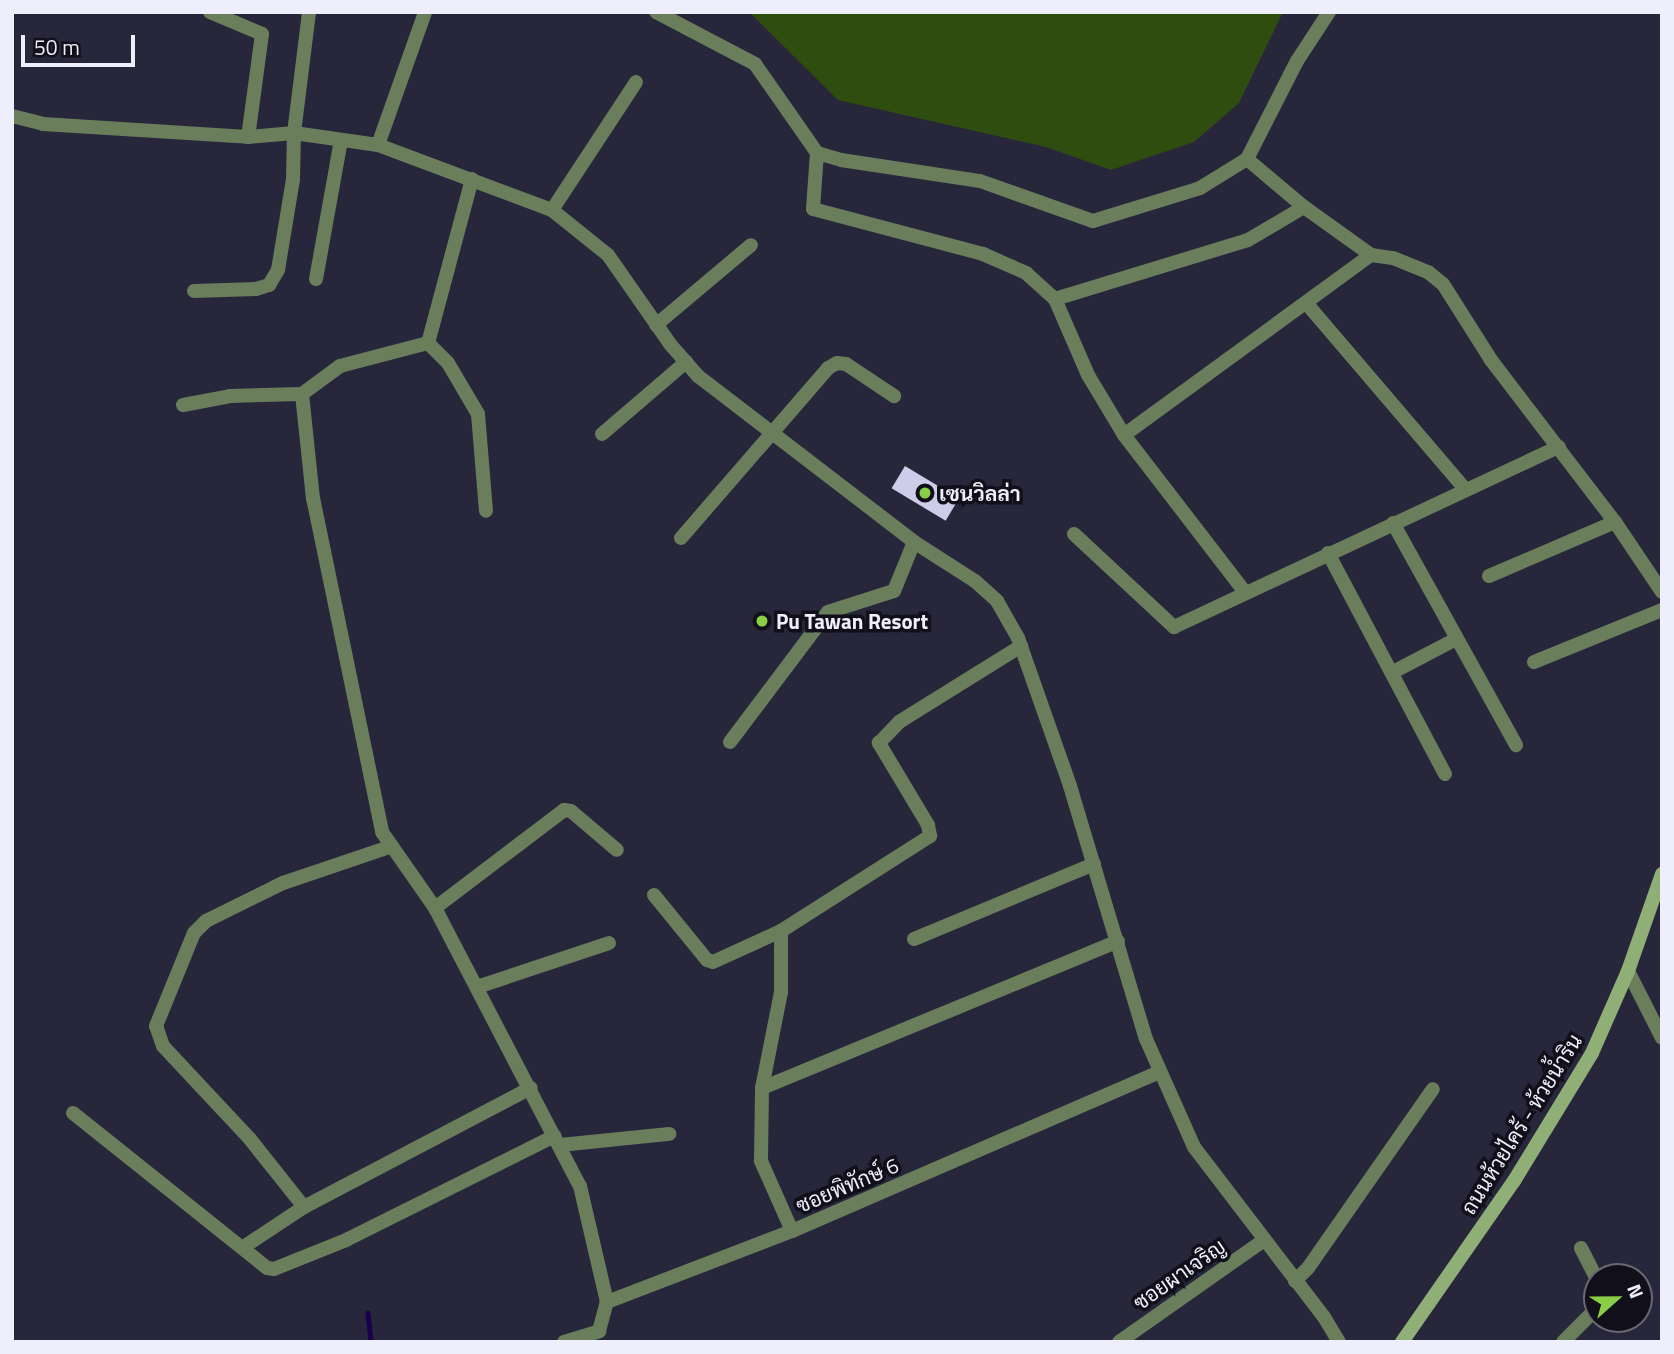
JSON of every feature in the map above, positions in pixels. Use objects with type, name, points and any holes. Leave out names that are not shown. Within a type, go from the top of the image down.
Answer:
[{"type":"main road","name":"ถนนห้วยไคร้ - ห้วยน้ำริน","points":[[1402,1342],[1514,1181],[1585,1065],[1628,971],[1662,874]]},
{"type":"street","points":[[211,12],[262,34],[248,137]]},
{"type":"street","points":[[194,291],[256,289],[269,285],[274,279],[293,179],[294,133],[309,12]]},
{"type":"street","points":[[378,145],[425,12]]},
{"type":"street","points":[[656,12],[755,64],[817,153],[841,160],[979,181],[1093,220],[1200,188],[1247,159],[1297,61],[1329,12]]},
{"type":"street","points":[[552,210],[636,82]]},
{"type":"street","points":[[12,116],[43,124],[248,137],[294,133],[378,145],[552,210],[608,255],[656,326],[698,376],[914,542],[975,581],[997,601],[1021,646],[1094,864],[1146,1039],[1194,1147],[1339,1342]]},
{"type":"street","points":[[316,279],[341,140]]},
{"type":"street","points":[[817,153],[813,209],[983,254],[1026,273],[1055,299],[1088,375],[1124,435],[1245,592]]},
{"type":"street","points":[[1247,159],[1304,206],[1371,255],[1393,258],[1416,267],[1443,284],[1491,360],[1615,522],[1662,592]]},
{"type":"street","points":[[428,343],[472,179]]},
{"type":"street","points":[[1055,299],[1248,240],[1304,206]]},
{"type":"street","points":[[656,326],[751,245]]},
{"type":"street","points":[[1124,435],[1371,255]]},
{"type":"street","points":[[1307,304],[1465,489]]},
{"type":"street","points":[[183,405],[229,397],[302,394],[340,366],[428,343]]},
{"type":"street","points":[[428,343],[456,374],[478,414],[486,511]]},
{"type":"street","points":[[602,434],[686,362]]},
{"type":"street","points":[[681,538],[770,432],[837,363],[846,364],[894,396]]},
{"type":"street","points":[[302,394],[313,498],[382,832],[435,908],[580,1186],[607,1303],[600,1336],[564,1342]]},
{"type":"street","points":[[1074,534],[1174,627],[1559,447]]},
{"type":"street","points":[[1489,576],[1615,522]]},
{"type":"street","points":[[1393,523],[1516,745]]},
{"type":"street","points":[[730,742],[828,612],[894,591],[914,542]]},
{"type":"street","points":[[1328,553],[1445,774]]},
{"type":"street","points":[[1535,662],[1662,610]]},
{"type":"street","points":[[1393,672],[1456,639]]},
{"type":"street","points":[[654,895],[707,960],[713,962],[781,931],[930,836],[928,825],[880,743],[899,722],[1021,646]]},
{"type":"street","points":[[435,908],[564,810],[571,811],[617,850]]},
{"type":"street","points":[[304,1208],[250,1139],[163,1046],[156,1026],[194,933],[206,921],[283,883],[392,846]]},
{"type":"street","points":[[914,939],[1094,864]]},
{"type":"street","points":[[781,931],[781,992],[762,1088],[761,1161],[792,1231]]},
{"type":"street","points":[[762,1088],[1118,941]]},
{"type":"street","points":[[477,987],[609,943]]},
{"type":"street","points":[[1628,971],[1662,1038]]},
{"type":"street","name":"ซอยพิทักษ์ 6","points":[[607,1303],[792,1231],[1160,1072]]},
{"type":"street","points":[[242,1248],[304,1208],[531,1088]]},
{"type":"street","points":[[1295,1281],[1308,1268],[1433,1089]]},
{"type":"street","points":[[74,1113],[267,1268],[285,1266],[346,1240],[558,1141],[669,1134]]},
{"type":"street","name":"ซอยผาเจริญ","points":[[1119,1342],[1264,1240]]},
{"type":"street","points":[[1581,1248],[1588,1263]]},
{"type":"street","points":[[1563,1342],[1583,1322]]},
{"type":"green space","points":[[749,12],[1283,12],[1239,103],[1194,142],[1111,170],[1046,147],[838,100]]},
{"type":"building","name":"เซนวิลล่า","points":[[905,466],[959,498],[946,521],[892,488]]},
{"type":"waterway","points":[[368,1313],[371,1342]]},
{"type":"place","name":"เซนวิลล่า","points":[[925,493]]},
{"type":"place","name":"Pu Tawan Resort","points":[[762,621]]}]
